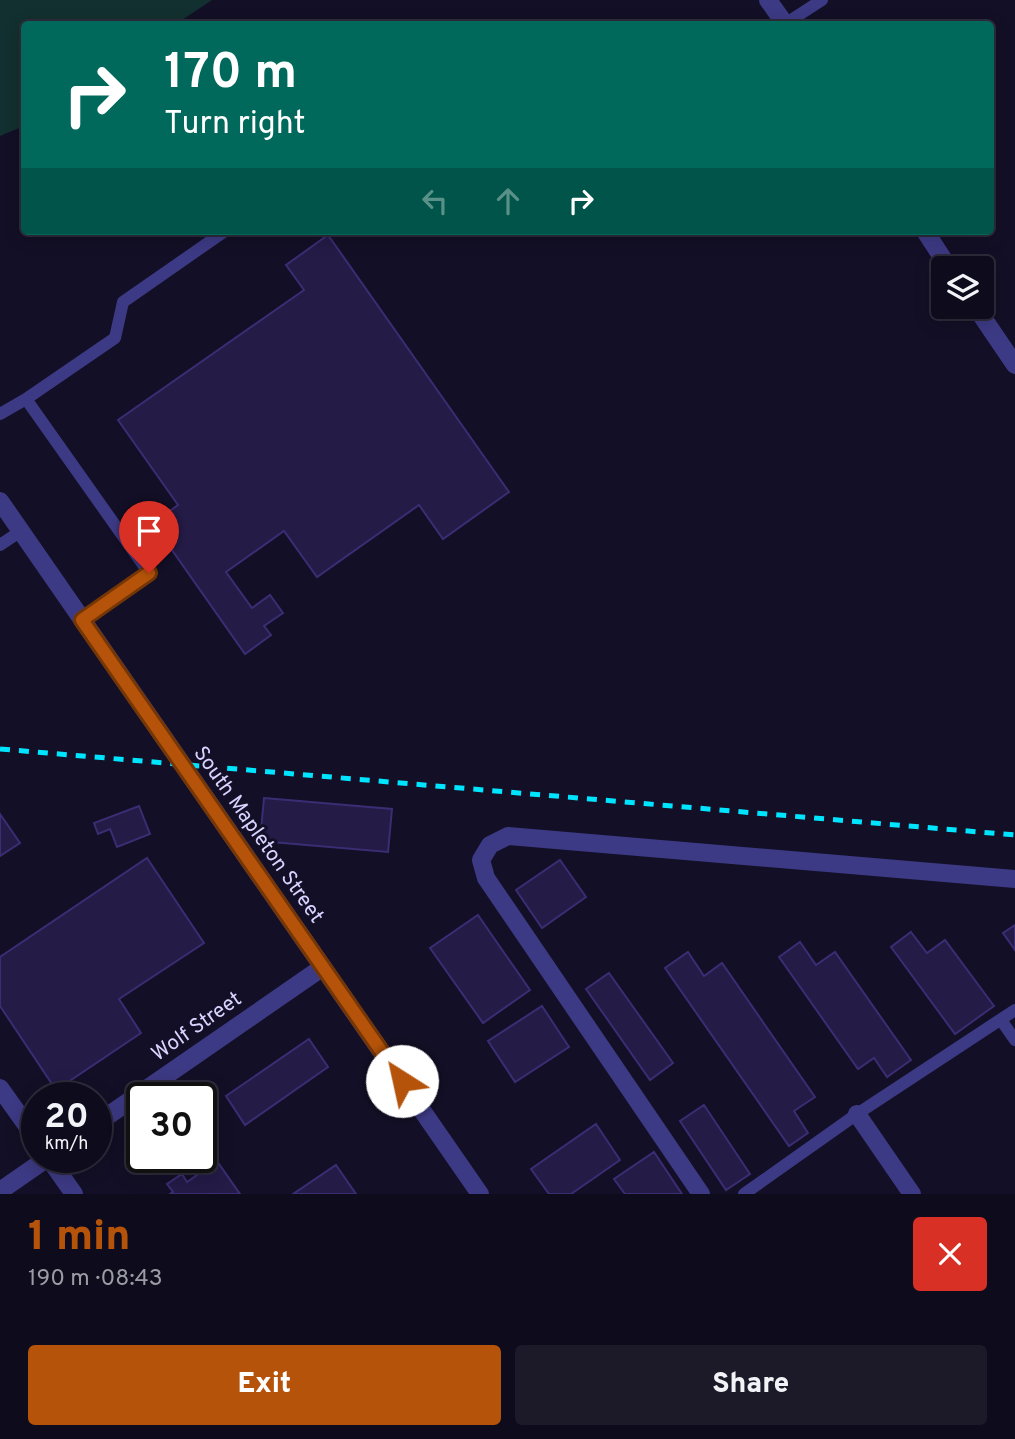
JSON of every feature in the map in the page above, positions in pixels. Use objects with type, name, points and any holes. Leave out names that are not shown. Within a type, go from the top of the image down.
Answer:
[{"type":"street","points":[[768,0],[783,21]]},
{"type":"street","points":[[928,235],[941,256]]},
{"type":"street","points":[[984,319],[1015,365]]},
{"type":"street","name":"South Mapleton Street","points":[[0,501],[480,1194]]},
{"type":"street","points":[[701,1194],[486,878],[481,860],[490,845],[508,836],[1015,879]]},
{"type":"street","name":"Wolf Street","points":[[112,1113],[323,967]]},
{"type":"street","points":[[0,1088],[21,1118]]},
{"type":"street","points":[[857,1114],[912,1194]]},
{"type":"street","points":[[0,1191],[26,1173]]},
{"type":"street","points":[[60,1173],[74,1194]]},
{"type":"lane","points":[[790,21],[822,0]]},
{"type":"lane","points":[[0,414],[115,338],[123,302],[219,235]]},
{"type":"lane","points":[[26,399],[149,573],[82,620]]},
{"type":"lane","points":[[0,545],[21,531]]},
{"type":"lane","points":[[744,1194],[857,1114],[1015,1010]]},
{"type":"lane","points":[[1001,1020],[1015,1040]]},
{"type":"green space","points":[[0,0],[212,0],[180,21],[21,21],[21,127],[0,136]]},
{"type":"building","points":[[328,235],[509,492],[443,539],[419,505],[317,577],[284,531],[226,572],[252,608],[270,595],[283,613],[264,626],[271,635],[245,654],[153,523],[178,505],[118,420],[304,290],[286,265]]},
{"type":"building","points":[[264,798],[392,809],[388,852],[260,841]]},
{"type":"building","points":[[139,806],[150,834],[117,847],[110,829],[98,834],[94,823]]},
{"type":"building","points":[[0,814],[20,843],[0,856]]},
{"type":"building","points":[[147,858],[204,943],[119,999],[141,1033],[68,1082],[51,1082],[0,1006],[0,957]]},
{"type":"building","points":[[560,860],[586,897],[542,928],[516,890]]},
{"type":"building","points":[[478,915],[530,990],[483,1023],[430,948]]},
{"type":"building","points":[[1015,925],[1015,950],[1003,933]]},
{"type":"building","points":[[911,932],[927,953],[945,940],[994,1006],[955,1034],[891,947]]},
{"type":"building","points":[[800,942],[816,965],[835,952],[911,1060],[887,1077],[874,1058],[858,1069],[779,957]]},
{"type":"building","points":[[688,952],[704,976],[722,963],[815,1097],[794,1111],[808,1133],[789,1146],[665,968]]},
{"type":"building","points":[[609,973],[673,1063],[650,1080],[586,989]]},
{"type":"building","points":[[542,1006],[569,1047],[515,1082],[488,1041]]},
{"type":"building","points":[[309,1039],[328,1067],[245,1125],[226,1096]]},
{"type":"building","points":[[704,1105],[750,1174],[726,1190],[680,1121]]},
{"type":"building","points":[[596,1124],[620,1160],[571,1194],[549,1194],[531,1169]]},
{"type":"building","points":[[654,1152],[682,1194],[625,1194],[614,1179]]},
{"type":"building","points":[[217,1161],[240,1194],[170,1194],[173,1192],[167,1184],[182,1174],[187,1182],[200,1173],[217,1173]]},
{"type":"building","points":[[336,1165],[356,1194],[293,1194]]},
{"type":"railway","points":[[0,749],[1015,835]]},
{"type":"route","points":[[149,573],[82,620],[402,1081]]}]
